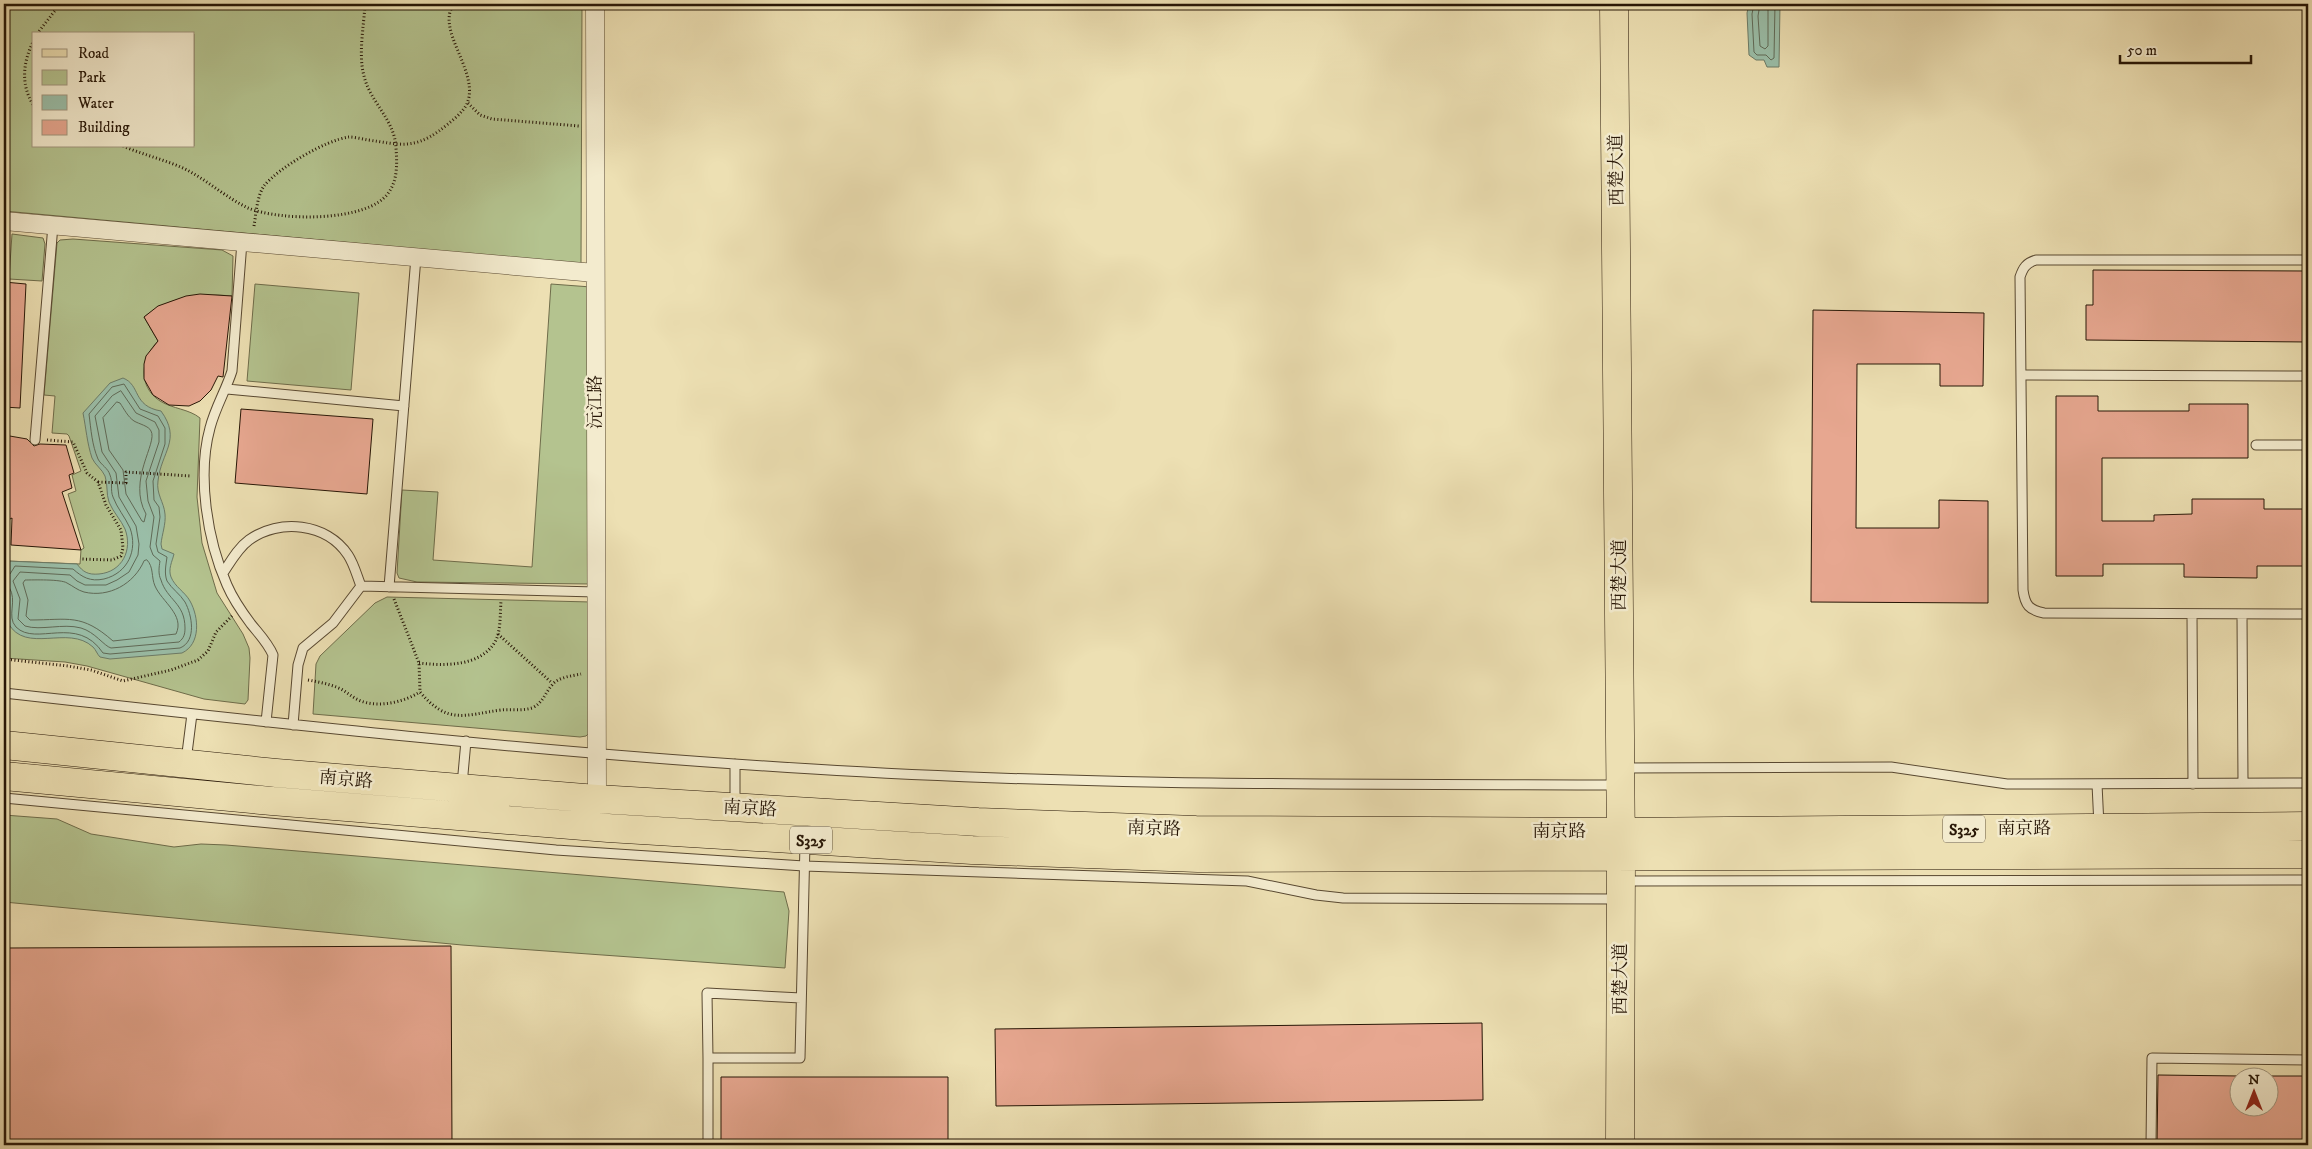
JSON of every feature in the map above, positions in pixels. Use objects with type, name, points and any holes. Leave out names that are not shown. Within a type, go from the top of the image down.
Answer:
[{"type":"main road","name":"西楚大道","points":[[1614,4],[1621,867],[1620,1145]]},
{"type":"main road","name":"南京路","points":[[4,745],[186,764],[597,799],[978,822],[1186,829],[1621,867],[2099,828],[2308,826]]},
{"type":"main road","name":"南京路","points":[[4,776],[272,801],[598,827],[972,850],[1198,858],[1621,867],[2308,854]]},
{"type":"street","name":"沅江路","points":[[595,4],[597,799]]},
{"type":"street","points":[[4,220],[595,273]]},
{"type":"lane","points":[[35,440],[53,225]]},
{"type":"lane","points":[[247,242],[232,371],[227,389],[210,426],[204,477],[208,520],[223,572],[240,609],[269,646],[272,655],[266,722]]},
{"type":"lane","points":[[389,587],[416,257]]},
{"type":"lane","points":[[2308,260],[2036,260],[2028,262],[2023,268],[2020,277],[2023,590],[2027,607],[2032,611],[2044,612],[2308,614]]},
{"type":"lane","points":[[2021,375],[2308,376]]},
{"type":"lane","points":[[227,389],[404,406]]},
{"type":"lane","points":[[2256,445],[2308,445]]},
{"type":"lane","points":[[223,572],[248,540],[277,528],[291,526],[307,528],[325,534],[338,542],[348,554],[362,586]]},
{"type":"lane","points":[[362,586],[596,592]]},
{"type":"lane","points":[[294,725],[297,678],[303,648],[333,623],[362,586]]},
{"type":"lane","points":[[2192,614],[2193,784]]},
{"type":"lane","points":[[2242,614],[2243,784]]},
{"type":"lane","points":[[4,693],[294,725],[597,753],[814,770],[1105,782],[1620,777],[1892,767],[2007,784],[2308,783]]},
{"type":"lane","points":[[186,764],[192,714]]},
{"type":"lane","points":[[462,788],[466,741]]},
{"type":"lane","points":[[734,808],[735,764]]},
{"type":"lane","points":[[2097,784],[2099,828]]},
{"type":"lane","points":[[4,798],[556,850],[804,866],[1247,881],[1316,895],[1344,898],[1621,867],[2308,880]]},
{"type":"lane","points":[[708,1058],[800,1058],[805,840]]},
{"type":"lane","points":[[708,1145],[707,993],[801,998]]},
{"type":"lane","points":[[2151,1145],[2152,1058],[2308,1060]]},
{"type":"path","points":[[39,32],[60,4]]},
{"type":"path","points":[[128,148],[186,169],[248,208],[269,213],[315,217],[355,212],[377,204],[389,193],[395,178],[396,144],[388,118],[370,92],[364,76],[362,60],[364,4]]},
{"type":"path","points":[[247,242],[264,186],[304,156],[324,144],[350,137],[404,146],[422,142],[455,118],[468,103],[468,71],[453,40],[450,8],[454,4]]},
{"type":"path","points":[[32,44],[27,54],[24,69],[26,85],[32,101]]},
{"type":"path","points":[[468,103],[480,115],[492,119],[594,128]]},
{"type":"path","points":[[35,440],[73,442],[87,473],[98,482],[106,505],[121,530],[123,553],[121,556],[112,560],[81,559]]},
{"type":"path","points":[[98,482],[126,482],[126,472],[204,477]]},
{"type":"path","points":[[389,587],[419,662],[420,692],[435,707],[451,715],[460,717],[532,708],[539,703],[552,683],[573,676],[596,673]]},
{"type":"path","points":[[419,662],[440,666],[461,663],[482,654],[495,642],[498,634],[502,590]]},
{"type":"path","points":[[4,659],[91,670],[123,681],[171,670],[198,660],[208,651],[222,623],[240,609]]},
{"type":"path","points":[[498,634],[552,683]]},
{"type":"path","points":[[297,678],[332,686],[352,698],[368,703],[391,702],[411,698],[420,692]]},
{"type":"green space","points":[[4,4],[582,4],[581,264],[4,211]]},
{"type":"green space","points":[[12,234],[43,238],[45,244],[42,281],[9,279]]},
{"type":"green space","points":[[73,239],[222,250],[233,256],[232,296],[208,295],[175,300],[164,304],[144,317],[158,341],[148,355],[144,372],[148,388],[160,401],[200,418],[197,497],[202,543],[217,593],[243,634],[249,648],[248,700],[245,704],[204,699],[87,666],[65,662],[4,658],[4,571],[7,571],[7,561],[80,564],[81,550],[84,548],[68,494],[76,491],[72,475],[81,471],[69,436],[67,434],[52,433],[55,396],[44,395],[57,243],[60,240]]},
{"type":"green space","points":[[255,284],[359,293],[351,390],[247,381]]},
{"type":"green space","points":[[551,284],[591,287],[591,584],[417,582],[399,578],[397,573],[402,490],[438,492],[433,560],[532,567]]},
{"type":"green space","points":[[387,597],[591,602],[590,732],[586,736],[580,737],[313,714],[316,664],[320,656],[375,603]]},
{"type":"green space","points":[[4,815],[57,819],[91,834],[174,847],[201,844],[226,845],[784,892],[789,911],[785,968],[462,945],[4,902]]},
{"type":"water","points":[[1749,4],[1780,4],[1779,67],[1767,67],[1764,60],[1756,60],[1749,55],[1747,13]]},
{"type":"water","points":[[123,378],[129,381],[145,405],[161,411],[170,430],[170,438],[158,481],[158,490],[165,514],[161,544],[162,549],[174,554],[170,574],[175,584],[193,607],[196,630],[193,643],[182,653],[110,659],[100,657],[93,647],[83,641],[72,638],[36,639],[25,637],[16,632],[8,623],[9,601],[4,586],[4,571],[7,571],[7,561],[77,564],[86,572],[99,574],[114,569],[124,559],[128,545],[125,529],[109,502],[105,476],[92,458],[83,413],[110,383]]},
{"type":"building","points":[[2093,270],[2308,271],[2308,342],[2086,340],[2086,305],[2093,305]]},
{"type":"building","points":[[4,282],[26,284],[20,408],[4,407]]},
{"type":"building","points":[[200,294],[232,296],[223,377],[218,376],[211,390],[200,401],[189,406],[169,405],[153,395],[144,379],[146,356],[158,341],[144,317],[158,306],[186,296]]},
{"type":"building","points":[[1813,310],[1984,313],[1983,386],[1940,386],[1940,364],[1857,364],[1856,528],[1939,528],[1939,500],[1988,501],[1988,603],[1811,602]]},
{"type":"building","points":[[2056,396],[2098,396],[2098,411],[2189,411],[2189,404],[2248,404],[2248,458],[2102,458],[2102,521],[2154,521],[2154,515],[2192,514],[2192,499],[2264,499],[2264,509],[2303,509],[2303,514],[2308,514],[2308,566],[2257,566],[2257,578],[2184,577],[2184,564],[2103,564],[2103,576],[2056,576]]},
{"type":"building","points":[[241,409],[373,419],[367,494],[235,483]]},
{"type":"building","points":[[4,435],[27,439],[34,446],[40,444],[66,445],[74,473],[69,475],[72,488],[62,492],[81,550],[11,545],[12,518],[4,522]]},
{"type":"building","points":[[451,946],[452,1145],[8,1145],[7,948]]},
{"type":"building","points":[[1482,1023],[1483,1100],[996,1106],[995,1029]]},
{"type":"building","points":[[2158,1075],[2230,1076],[2230,1116],[2280,1116],[2280,1076],[2308,1076],[2308,1145],[2157,1145]]},
{"type":"building","points":[[721,1077],[948,1077],[948,1145],[721,1145]]}]
